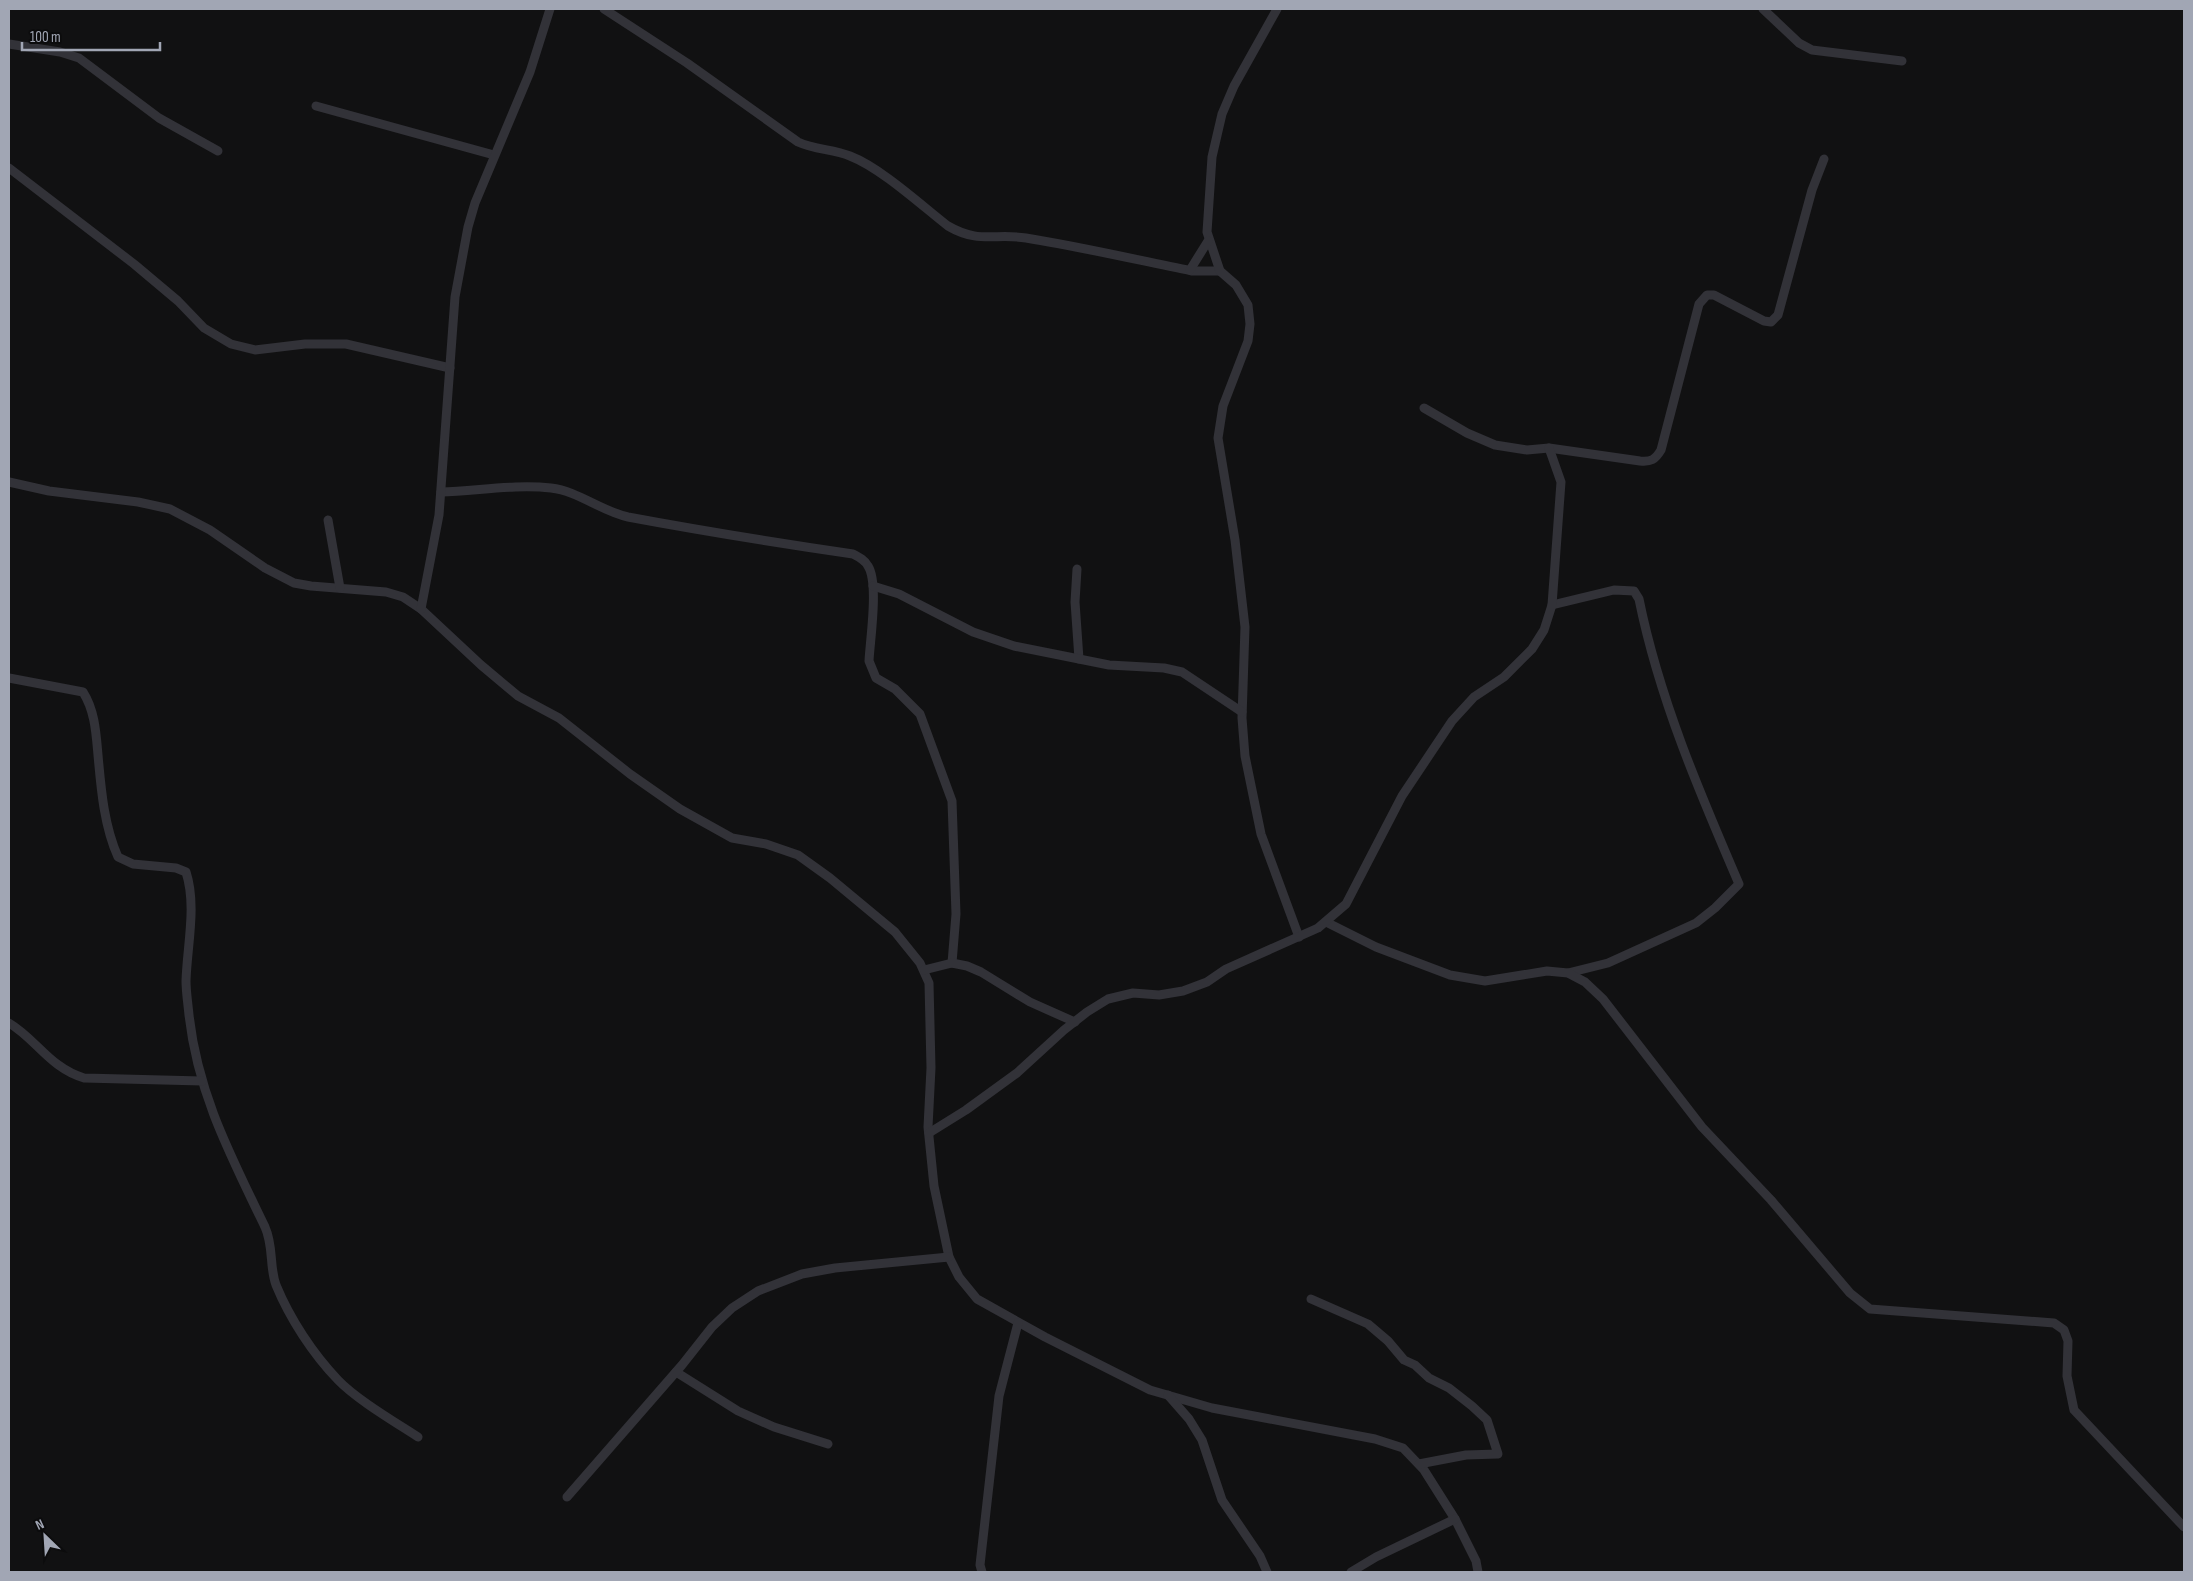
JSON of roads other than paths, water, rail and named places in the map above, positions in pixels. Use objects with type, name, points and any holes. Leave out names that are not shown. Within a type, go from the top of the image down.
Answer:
[{"type":"street","points":[[421,609],[439,515],[455,297],[468,227],[475,202],[530,72],[550,9]]},
{"type":"street","points":[[604,9],[687,63],[798,142],[808,147],[851,156],[866,164],[962,234],[976,237],[1023,237],[1190,270],[1220,271]]},
{"type":"street","points":[[1277,9],[1234,86],[1222,114],[1212,157],[1208,241],[1220,271],[1236,285],[1248,305],[1250,324],[1248,341],[1223,406],[1218,438],[1245,627],[1242,712],[1245,756],[1262,834],[1299,938]]},
{"type":"street","points":[[1763,9],[1799,43],[1812,50],[1902,61]]},
{"type":"street","points":[[9,44],[60,52],[79,58],[159,118],[218,151]]},
{"type":"street","points":[[316,106],[494,155]]},
{"type":"street","points":[[1424,408],[1467,433],[1495,445],[1527,450],[1549,448],[1640,462],[1656,459],[1661,450],[1699,304],[1707,295],[1714,295],[1764,321],[1771,322],[1778,315],[1812,190],[1824,159]]},
{"type":"street","points":[[9,168],[134,264],[178,301],[204,328],[231,344],[255,350],[305,344],[346,344],[450,368]]},
{"type":"street","points":[[1190,270],[1208,241]]},
{"type":"street","points":[[929,1133],[966,1110],[1017,1073],[1075,1022],[1108,999],[1133,993],[1159,995],[1183,991],[1207,982],[1226,969],[1299,938],[1326,922],[1346,904],[1402,796],[1452,721],[1474,696],[1504,678],[1532,649],[1544,630],[1552,604],[1561,482],[1549,448]]},
{"type":"street","points":[[9,482],[49,491],[138,502],[170,509],[210,530],[265,568],[294,582],[386,592],[402,597],[421,609],[481,665],[518,696],[560,718],[630,774],[680,809],[732,838],[766,844],[798,855],[864,904],[895,932],[924,970],[929,983],[931,1068],[929,1133],[934,1186],[950,1257],[959,1277],[977,1299],[1018,1323],[1150,1390],[1221,1410],[1393,1443],[1409,1453],[1419,1464],[1455,1519],[1476,1561],[1478,1572]]},
{"type":"street","points":[[441,492],[517,487],[553,488],[569,492],[604,510],[627,516],[741,538],[853,554],[863,559],[869,567],[873,586],[869,661],[871,670],[876,678],[907,699],[920,714],[952,802],[956,914],[952,963]]},
{"type":"street","points":[[328,520],[340,588]]},
{"type":"street","points":[[1077,568],[1075,602],[1079,659]]},
{"type":"street","points":[[873,586],[899,594],[973,632],[1014,646],[1109,664],[1164,668],[1182,672],[1242,712]]},
{"type":"street","points":[[1326,922],[1376,947],[1450,975],[1485,981],[1547,971],[1568,973],[1608,963],[1696,923],[1715,908],[1739,884],[1701,797],[1683,749],[1669,709],[1639,599],[1634,592],[1614,590],[1552,604]]},
{"type":"street","points":[[9,678],[84,692],[90,702],[94,720],[107,822],[118,857],[133,864],[176,868],[186,872],[189,881],[190,905],[186,982],[195,1056],[226,1150],[271,1240],[272,1274],[288,1310],[311,1346],[338,1381],[418,1437]]},
{"type":"street","points":[[924,970],[952,963],[982,972],[1030,1002],[1075,1022]]},
{"type":"street","points":[[1568,973],[1585,982],[1603,999],[1702,1127],[1771,1200],[1850,1293],[1870,1309],[2054,1323],[2064,1330],[2068,1341],[2067,1376],[2074,1410],[2184,1527]]},
{"type":"street","points":[[9,1023],[26,1036],[42,1053],[73,1074],[84,1078],[202,1080]]},
{"type":"street","points":[[567,1497],[676,1372],[712,1327],[732,1308],[758,1291],[802,1274],[835,1268],[950,1257]]},
{"type":"street","points":[[1311,1300],[1368,1324],[1388,1341],[1404,1360],[1416,1365],[1429,1378],[1449,1388],[1487,1420],[1498,1454],[1466,1455],[1419,1464]]},
{"type":"street","points":[[982,1572],[980,1566],[999,1396],[1018,1323]]},
{"type":"street","points":[[676,1372],[738,1411],[774,1427],[828,1444]]},
{"type":"street","points":[[1168,1395],[1189,1419],[1202,1440],[1222,1500],[1266,1568],[1276,1572]]},
{"type":"street","points":[[1351,1572],[1376,1556],[1455,1519]]}]
